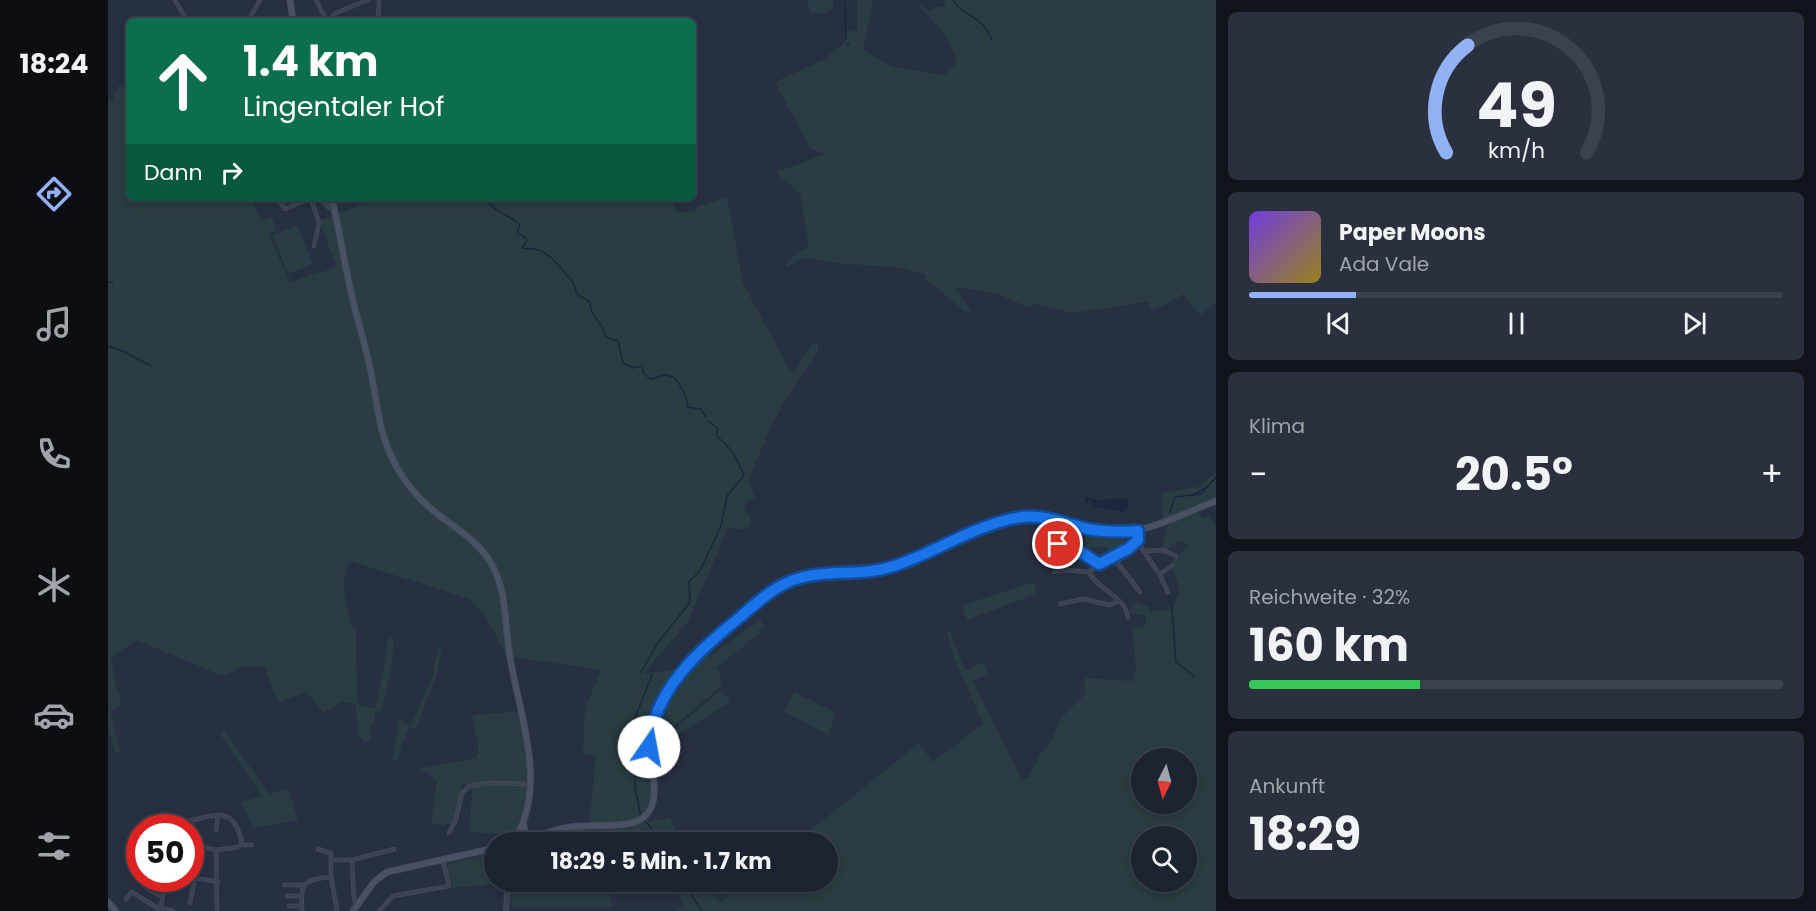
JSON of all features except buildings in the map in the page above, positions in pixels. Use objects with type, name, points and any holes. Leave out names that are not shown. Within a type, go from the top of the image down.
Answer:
[{"type":"main road","points":[[290,0],[293,18]]},
{"type":"main road","points":[[333,201],[351,293],[370,365],[381,427],[394,463],[423,502],[481,549],[499,580],[504,600],[510,658],[526,729],[528,784],[521,832]]},
{"type":"main road","points":[[552,832],[568,828],[631,823],[646,815],[653,805],[655,792],[649,752],[651,733],[673,683],[698,653],[782,585],[809,576],[864,574],[894,566],[997,524],[1022,517],[1045,518],[1108,531],[1138,531],[1168,522],[1216,501]]},
{"type":"main road","points":[[523,822],[526,832]]},
{"type":"main road","points":[[353,911],[356,904],[379,877],[403,868],[484,851]]},
{"type":"main road","points":[[108,902],[116,911]]},
{"type":"street","points":[[175,0],[185,18]]},
{"type":"street","points":[[250,18],[260,0]]},
{"type":"street","points":[[316,0],[325,18]]},
{"type":"street","points":[[350,0],[351,7]]},
{"type":"street","points":[[330,18],[334,14],[368,0]]},
{"type":"street","points":[[378,18],[379,0]]},
{"type":"street","points":[[280,201],[285,209],[304,201]]},
{"type":"street","points":[[312,201],[319,223],[314,246]]},
{"type":"street","points":[[322,201],[335,213]]},
{"type":"street","points":[[1138,531],[1137,541],[1160,574],[1168,593]]},
{"type":"street","points":[[1054,572],[1065,570],[1089,572],[1112,556],[1128,549],[1137,541]]},
{"type":"street","points":[[1052,544],[1075,550],[1099,564]]},
{"type":"street","points":[[1144,552],[1163,550],[1176,556]]},
{"type":"street","points":[[1112,556],[1140,592]]},
{"type":"street","points":[[1160,574],[1172,566]]},
{"type":"street","points":[[1089,572],[1096,582],[1126,609],[1128,618]]},
{"type":"street","points":[[1060,604],[1083,599],[1109,605],[1118,601]]},
{"type":"street","points":[[449,833],[457,818],[462,793],[470,786],[490,783],[528,784]]},
{"type":"street","points":[[204,818],[218,814],[233,820],[240,834],[241,845]]},
{"type":"street","points":[[216,830],[218,814]]},
{"type":"street","points":[[204,847],[216,850],[252,845]]},
{"type":"street","points":[[318,849],[329,851],[337,911]]},
{"type":"street","points":[[331,860],[352,860],[394,849]]},
{"type":"street","points":[[216,850],[217,911]]},
{"type":"street","points":[[352,860],[356,904]]},
{"type":"street","points":[[379,911],[393,896],[449,886],[443,860]]},
{"type":"street","points":[[284,885],[303,885],[310,880],[331,877]]},
{"type":"street","points":[[204,879],[218,882]]},
{"type":"street","points":[[302,911],[303,885]]},
{"type":"street","points":[[126,899],[132,892],[160,910],[174,911]]},
{"type":"street","points":[[153,892],[162,897]]},
{"type":"street","points":[[160,910],[163,892]]},
{"type":"street","points":[[190,903],[191,892]]},
{"type":"street","points":[[507,911],[508,892]]},
{"type":"street","points":[[287,896],[301,896]]},
{"type":"street","points":[[290,906],[302,906]]},
{"type":"green space","points":[[806,0],[833,0],[833,9],[824,13],[812,13]]},
{"type":"green space","points":[[857,0],[873,0],[863,50],[892,67],[944,75],[957,62],[942,32],[918,7],[920,5],[930,11],[936,7],[945,7],[944,0],[1216,0],[1216,303],[1200,315],[1184,294],[1153,311],[1147,302],[1073,313],[1037,304],[1027,307],[998,294],[954,287],[971,311],[967,314],[926,279],[926,275],[904,268],[837,263],[811,258],[798,260],[788,267],[786,264],[794,256],[809,248],[800,193],[779,176],[779,171],[826,154],[810,149],[775,82],[823,60],[845,43],[846,30],[857,32]]},
{"type":"green space","points":[[119,85],[126,88],[126,201],[252,201],[262,221],[271,217],[277,230],[268,234],[290,282],[337,267],[319,221],[366,201],[672,201],[678,213],[695,211],[697,207],[727,197],[743,283],[789,369],[795,371],[811,344],[818,342],[818,348],[812,362],[777,415],[748,481],[755,498],[746,501],[744,510],[750,516],[751,523],[745,530],[728,527],[688,622],[643,674],[682,668],[662,702],[648,739],[651,789],[645,811],[638,817],[629,821],[589,824],[596,756],[583,754],[585,709],[601,670],[507,656],[483,612],[469,599],[351,561],[344,584],[351,626],[356,629],[357,704],[375,709],[388,637],[394,639],[391,669],[381,712],[375,710],[370,741],[364,742],[358,736],[356,704],[341,702],[323,713],[307,692],[278,702],[264,666],[240,667],[227,675],[220,675],[137,640],[111,657],[117,692],[120,694],[120,706],[110,711],[120,751],[115,752],[108,726],[108,101],[112,101]]},
{"type":"green space","points":[[297,225],[313,264],[288,274],[273,235]]},
{"type":"green space","points":[[1216,472],[1216,499],[1163,520],[1162,493],[1198,487]]},
{"type":"green space","points":[[1197,510],[1202,519],[1208,516],[1216,526],[1216,911],[675,911],[685,905],[677,892],[712,892],[719,903],[733,892],[838,892],[838,832],[809,832],[919,743],[933,762],[983,724],[954,657],[947,633],[950,631],[965,671],[984,662],[988,674],[973,681],[1022,779],[1029,777],[1039,756],[1052,739],[1062,717],[1087,692],[1084,691],[1085,678],[1133,681],[1136,668],[1132,628],[1145,627],[1146,615],[1132,614],[1129,608],[1135,603],[1149,607],[1149,612],[1173,609],[1180,591],[1171,562],[1189,546],[1179,541],[1166,550],[1162,549],[1168,525]]},
{"type":"green space","points":[[1086,535],[1117,538],[1129,542],[1127,548],[1109,554],[1107,547],[1086,548]]},
{"type":"green space","points":[[1035,582],[1036,594],[967,620],[962,605]]},
{"type":"green space","points":[[760,620],[765,627],[759,631],[760,633],[716,668],[720,675],[721,686],[673,727],[665,726],[664,729],[655,725],[674,695],[675,683],[704,650],[710,656]]},
{"type":"green space","points":[[438,647],[442,648],[437,674],[416,729],[410,727],[433,675]]},
{"type":"green space","points":[[722,690],[730,700],[727,704],[679,734],[672,746],[667,735]]},
{"type":"green space","points":[[794,692],[836,713],[828,735],[784,711]]},
{"type":"green space","points":[[521,711],[528,772],[525,803],[516,832],[469,832],[473,785],[462,784],[453,823],[444,825],[431,823],[437,782],[430,774],[418,769],[476,758],[479,751],[472,715]]},
{"type":"green space","points":[[399,719],[410,727],[402,743],[398,760],[392,760]]},
{"type":"green space","points":[[224,730],[269,794],[288,789],[298,820],[254,828],[241,802],[262,796],[220,734]]},
{"type":"green space","points":[[646,817],[649,822],[670,818],[677,832],[602,832],[602,827]]},
{"type":"green space","points":[[484,855],[484,886],[453,888],[447,867],[450,863]]},
{"type":"green space","points":[[548,892],[608,893],[614,906],[511,907],[512,895],[548,894]]},
{"type":"water","points":[[1085,497],[1098,500],[1127,498],[1129,508],[1123,512],[1092,506],[1092,500],[1089,500],[1085,506]]},
{"type":"waterway","points":[[953,0],[957,6],[983,25],[992,40]]},
{"type":"waterway","points":[[845,3],[846,39]]},
{"type":"waterway","points":[[488,201],[520,225],[517,233],[525,237],[527,241],[522,248],[540,250],[552,258],[573,282],[577,294],[590,302],[592,312],[606,337],[618,341],[623,363],[633,368],[642,366],[644,374],[651,379],[664,375],[671,376],[682,388],[688,407],[701,409],[706,417]]},
{"type":"waterway","points":[[108,282],[113,283]]},
{"type":"waterway","points":[[108,346],[151,366]]},
{"type":"waterway","points":[[640,674],[657,644],[690,602],[689,582],[700,571],[721,526],[727,496],[744,475],[733,452],[716,435],[718,429],[708,421]]},
{"type":"waterway","points":[[1170,512],[1175,497],[1201,494],[1216,477]]},
{"type":"waterway","points":[[1193,495],[1207,487]]},
{"type":"waterway","points":[[1169,595],[1172,609]]},
{"type":"waterway","points":[[1172,610],[1176,662],[1194,676]]},
{"type":"waterway","points":[[641,817],[635,787],[633,723],[652,675]]},
{"type":"waterway","points":[[644,820],[652,832]]},
{"type":"waterway","points":[[689,892],[702,911]]},
{"type":"route","points":[[649,747],[656,716],[673,683],[686,665],[769,593],[782,585],[809,576],[864,574],[894,566],[997,524],[1022,517],[1045,518],[1093,530],[1138,531],[1138,540],[1131,547],[1099,564],[1084,554],[1058,544]]}]
